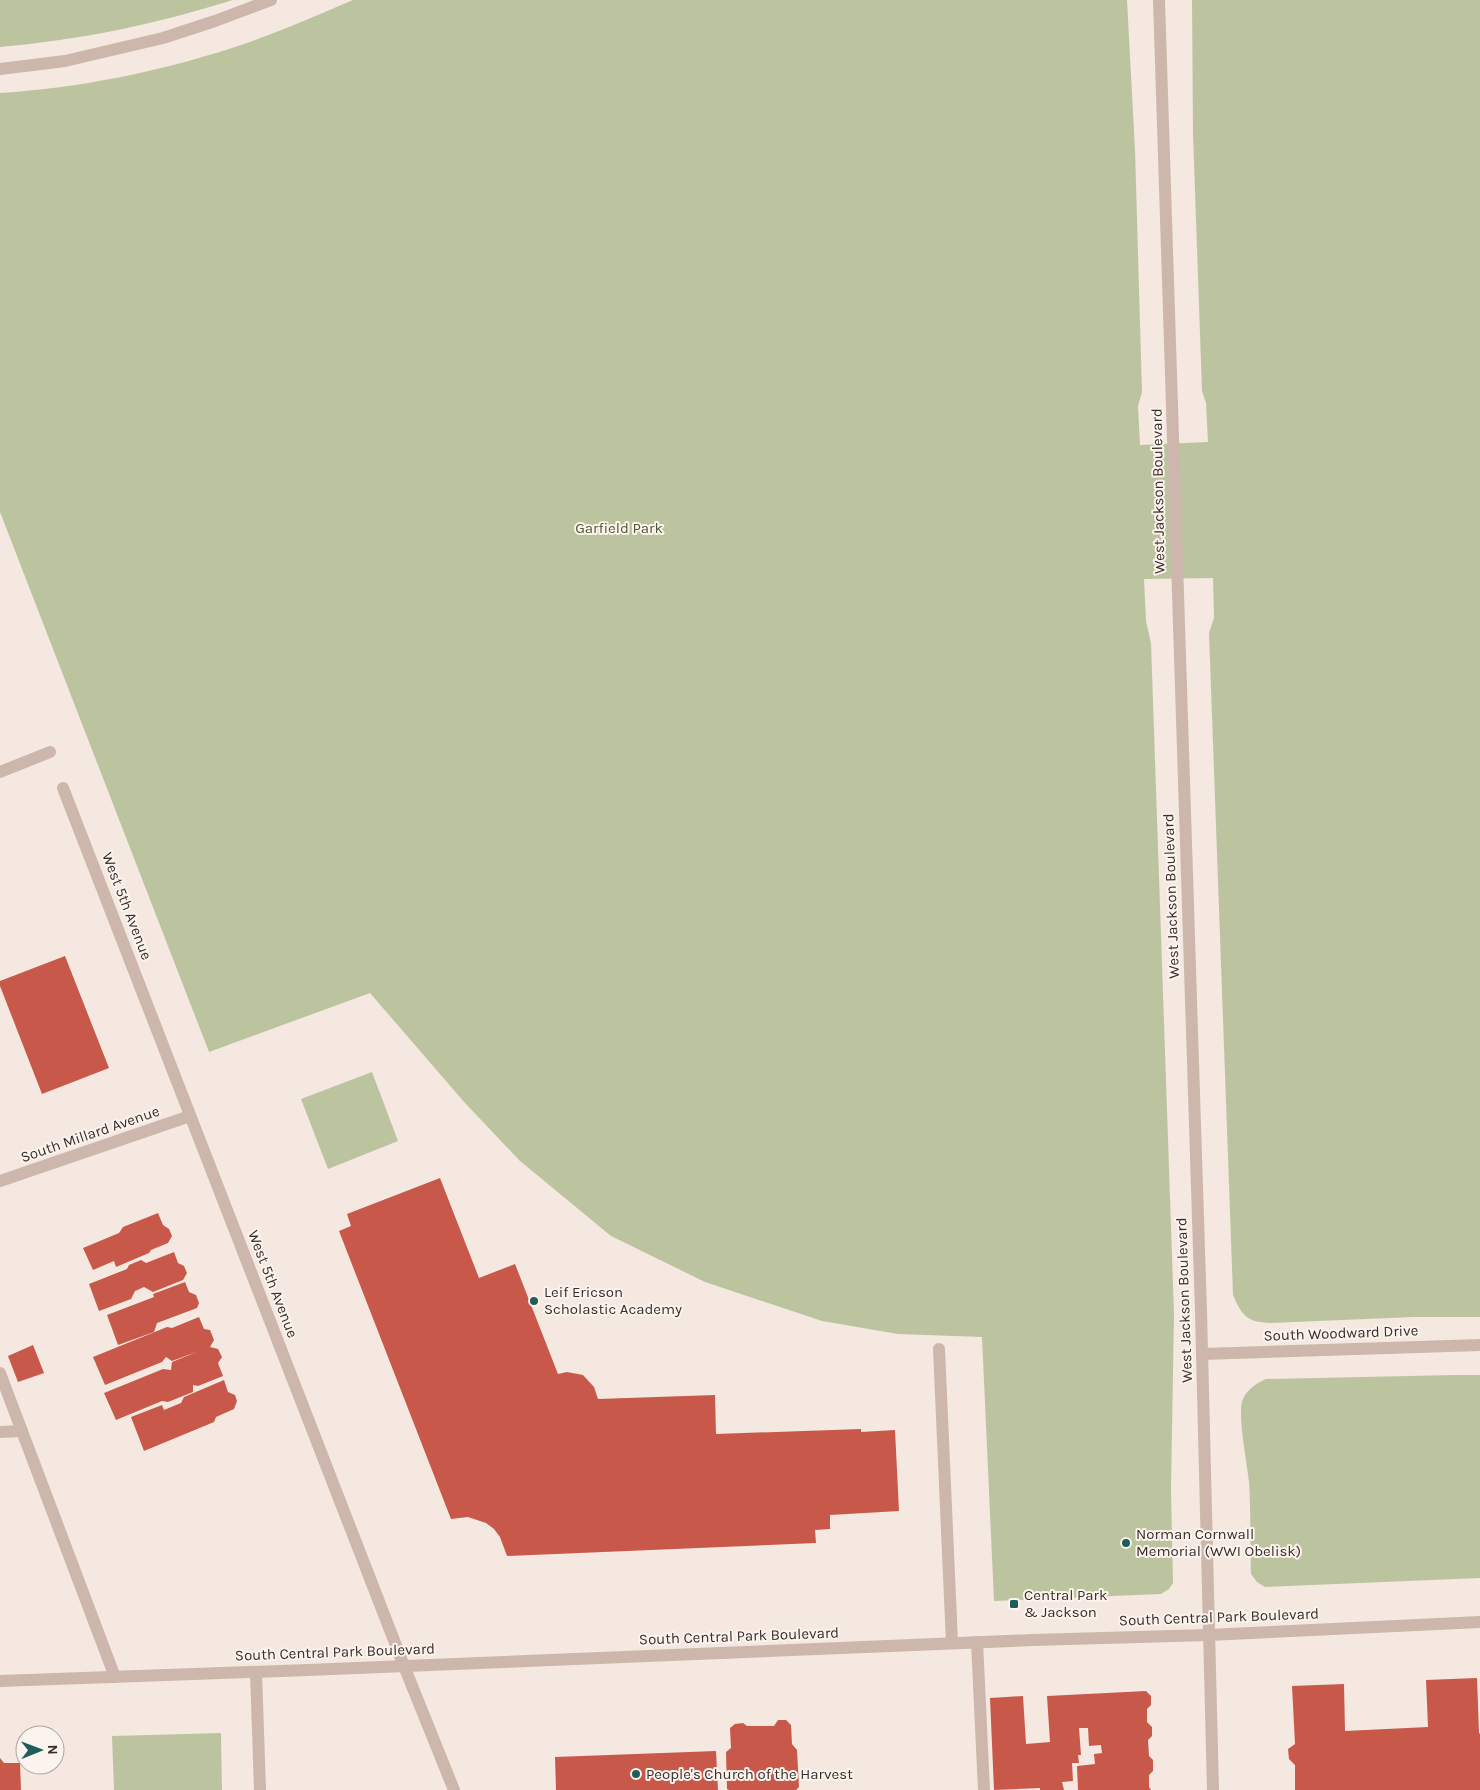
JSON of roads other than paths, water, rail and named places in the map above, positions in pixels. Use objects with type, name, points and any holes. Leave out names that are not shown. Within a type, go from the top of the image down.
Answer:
[{"type":"street","points":[[0,69],[66,61],[163,38],[271,0]]},
{"type":"street","name":"West Jackson Boulevard","points":[[1159,0],[1202,1354],[1213,1790]]},
{"type":"street","points":[[0,772],[50,752]]},
{"type":"street","name":"West 5th Avenue","points":[[64,788],[404,1666],[454,1790]]},
{"type":"street","name":"South Millard Avenue","points":[[0,1182],[190,1116]]},
{"type":"street","name":"South Woodward Drive","points":[[1202,1354],[1480,1345]]},
{"type":"street","points":[[940,1349],[952,1643]]},
{"type":"street","points":[[0,1373],[115,1677]]},
{"type":"street","points":[[0,1432],[22,1431]]},
{"type":"street","name":"South Central Park Boulevard","points":[[0,1681],[977,1642],[1209,1635],[1480,1622]]},
{"type":"street","points":[[977,1642],[984,1790]]},
{"type":"street","points":[[256,1672],[260,1790]]},
{"type":"place","name":"Leif Ericson Scholastic Academy","points":[[534,1301]]},
{"type":"place","name":"Norman Cornwall Memorial (WWI Obelisk)","points":[[1126,1543]]},
{"type":"place","name":"Central Park & Jackson","points":[[1014,1604]]},
{"type":"place","name":"People's Church of the Harvest","points":[[636,1774]]},
{"type":"park label","name":"Garfield Park","points":[[619,528]]}]
